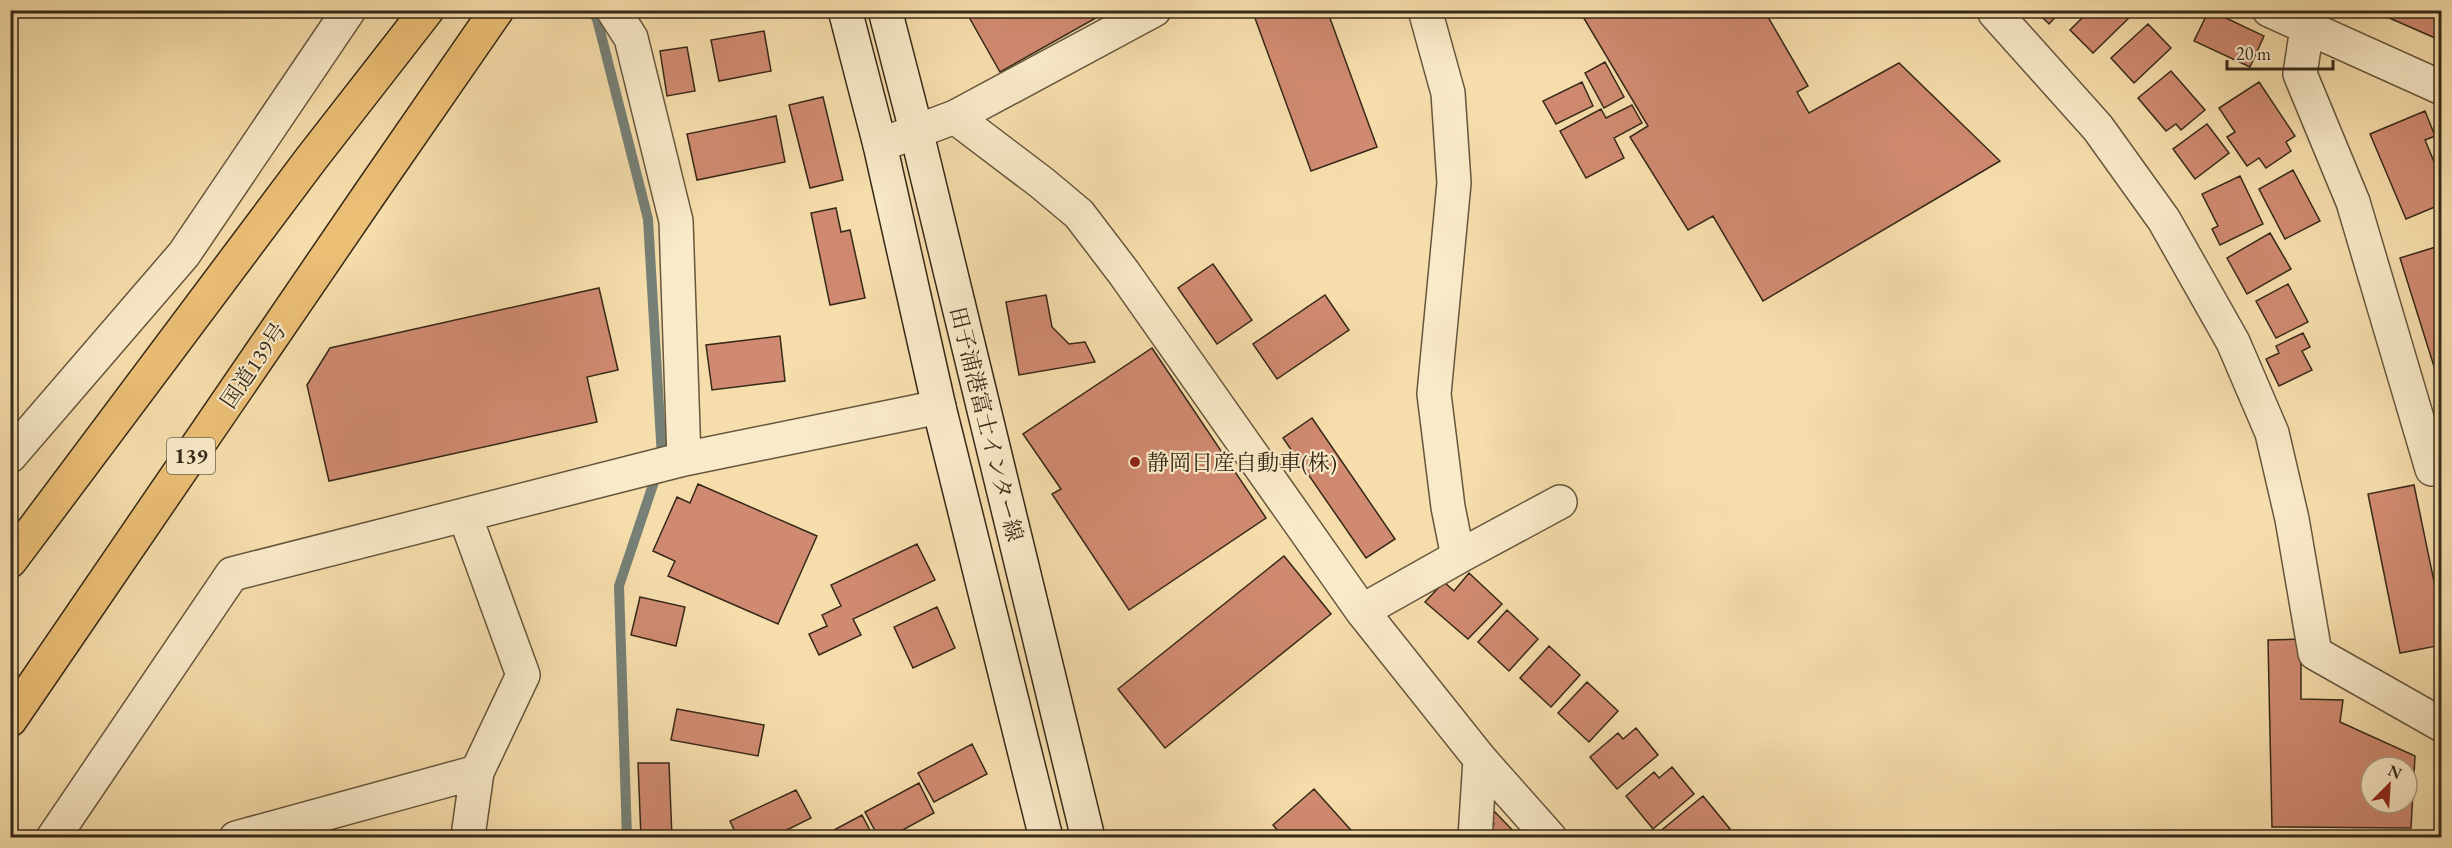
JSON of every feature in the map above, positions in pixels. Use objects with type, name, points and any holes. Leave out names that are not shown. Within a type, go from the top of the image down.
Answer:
[{"type":"highway","points":[[10,561],[311,159],[427,10]]},
{"type":"highway","name":"国道139号","points":[[10,720],[497,10]]},
{"type":"street","points":[[10,456],[184,254],[349,10]]},
{"type":"street","points":[[613,10],[631,38],[676,221],[684,459]]},
{"type":"street","name":"田子浦港富士インター線","points":[[845,10],[880,145],[939,407],[1046,837]]},
{"type":"street","name":"田子浦港富士インター線","points":[[885,10],[1088,837]]},
{"type":"street","points":[[880,145],[955,117],[1154,10]]},
{"type":"street","points":[[1425,10],[1448,93],[1454,183],[1434,394],[1448,507],[1458,557]]},
{"type":"street","points":[[1997,10],[1995,13],[2097,128],[2164,220],[2233,342],[2272,433],[2292,519],[2315,653],[2442,725]]},
{"type":"street","points":[[2269,10],[2442,88]]},
{"type":"street","points":[[2307,28],[2300,74],[2354,202],[2432,469]]},
{"type":"street","points":[[955,117],[1079,214],[1124,273],[1362,611],[1480,759],[1550,837]]},
{"type":"street","points":[[53,837],[232,574],[684,459],[939,407]]},
{"type":"street","points":[[1362,611],[1560,502]]},
{"type":"street","points":[[465,516],[523,675],[477,772],[469,829],[471,837]]},
{"type":"street","points":[[1475,837],[1480,759]]},
{"type":"street","points":[[236,837],[477,772]]},
{"type":"building","points":[[965,10],[1110,10],[1000,72]]},
{"type":"building","points":[[1252,10],[1327,10],[1377,147],[1311,171]]},
{"type":"building","points":[[1579,10],[1764,10],[1808,86],[1797,92],[1809,113],[1899,63],[2000,161],[1763,301],[1713,216],[1688,230],[1630,137],[1648,126]]},
{"type":"building","points":[[2035,10],[2062,10],[2049,24]]},
{"type":"building","points":[[2090,10],[2133,10],[2135,12],[2093,53],[2070,30]]},
{"type":"building","points":[[2209,10],[2264,36],[2250,67],[2194,41]]},
{"type":"building","points":[[2371,10],[2442,10],[2442,41]]},
{"type":"building","points":[[2148,24],[2171,48],[2134,83],[2111,58]]},
{"type":"building","points":[[764,31],[771,71],[719,81],[711,40]]},
{"type":"building","points":[[687,47],[695,91],[667,96],[660,51]]},
{"type":"building","points":[[1605,62],[1624,97],[1604,108],[1585,73]]},
{"type":"building","points":[[2171,71],[2205,110],[2181,130],[2176,124],[2166,131],[2138,98]]},
{"type":"building","points":[[1582,82],[1593,106],[1556,124],[1543,101]]},
{"type":"building","points":[[2259,82],[2295,136],[2286,142],[2291,151],[2266,168],[2259,158],[2247,166],[2227,137],[2235,132],[2219,108]]},
{"type":"building","points":[[823,97],[843,180],[810,188],[789,105]]},
{"type":"building","points":[[1632,105],[1642,123],[1614,138],[1624,158],[1586,178],[1560,131],[1601,109],[1606,118]]},
{"type":"building","points":[[2425,111],[2435,136],[2425,140],[2442,181],[2442,204],[2406,219],[2370,134]]},
{"type":"building","points":[[776,116],[785,162],[697,180],[687,134]]},
{"type":"building","points":[[2207,124],[2229,153],[2195,179],[2173,149]]},
{"type":"building","points":[[2293,170],[2320,221],[2285,239],[2259,189]]},
{"type":"building","points":[[2240,176],[2263,224],[2220,245],[2212,229],[2218,226],[2202,194]]},
{"type":"building","points":[[836,208],[841,232],[850,230],[865,298],[830,305],[811,213]]},
{"type":"building","points":[[2270,233],[2291,269],[2247,294],[2227,258]]},
{"type":"building","points":[[2439,246],[2442,255],[2442,392],[2400,258]]},
{"type":"building","points":[[1213,264],[1252,320],[1217,344],[1178,288]]},
{"type":"building","points":[[2288,284],[2308,322],[2276,338],[2256,301]]},
{"type":"building","points":[[599,288],[618,370],[587,377],[597,422],[329,481],[307,385],[330,348]]},
{"type":"building","points":[[1046,295],[1052,327],[1069,344],[1085,342],[1095,362],[1019,375],[1006,302]]},
{"type":"building","points":[[1325,295],[1349,330],[1277,379],[1253,344]]},
{"type":"building","points":[[2303,333],[2310,347],[2302,351],[2312,370],[2279,386],[2266,359],[2279,353],[2276,346]]},
{"type":"building","points":[[780,336],[785,381],[712,390],[706,345]]},
{"type":"building","name":"静岡日産自動車(株)","points":[[1152,348],[1266,518],[1129,610],[1052,494],[1061,489],[1023,434]]},
{"type":"building","points":[[1312,418],[1395,539],[1366,558],[1283,438]]},
{"type":"building","points":[[698,484],[817,536],[778,624],[668,576],[675,561],[653,551],[677,497],[690,503]]},
{"type":"building","points":[[2414,485],[2442,620],[2442,645],[2400,653],[2368,494]]},
{"type":"building","points":[[917,544],[935,580],[853,619],[861,635],[819,655],[809,634],[827,626],[822,615],[841,606],[831,585]]},
{"type":"building","points":[[1284,556],[1331,614],[1165,748],[1118,689]]},
{"type":"building","points":[[1469,573],[1502,604],[1468,639],[1425,602],[1444,582],[1454,591]]},
{"type":"building","points":[[640,597],[685,607],[676,646],[631,635]]},
{"type":"building","points":[[937,607],[955,648],[913,668],[894,627]]},
{"type":"building","points":[[1507,610],[1538,639],[1509,671],[1478,642]]},
{"type":"building","points":[[2301,639],[2301,699],[2343,700],[2340,722],[2413,755],[2359,755],[2359,815],[2412,815],[2411,828],[2272,827],[2268,640]]},
{"type":"building","points":[[1549,646],[1580,675],[1551,707],[1520,678]]},
{"type":"building","points":[[1587,682],[1618,711],[1589,742],[1558,713]]},
{"type":"building","points":[[677,709],[764,725],[758,756],[671,740]]},
{"type":"building","points":[[1636,728],[1658,755],[1617,789],[1590,757],[1618,733],[1623,739]]},
{"type":"building","points":[[972,744],[987,774],[934,802],[918,773]]},
{"type":"building","points":[[638,763],[669,763],[672,838],[641,838]]},
{"type":"building","points":[[1672,767],[1694,794],[1653,829],[1626,796],[1654,772],[1659,778]]},
{"type":"building","points":[[919,783],[934,813],[888,838],[879,838],[865,812]]},
{"type":"building","points":[[1314,789],[1358,838],[1284,838],[1273,825]]},
{"type":"building","points":[[796,790],[811,818],[771,838],[738,838],[730,821]]},
{"type":"building","points":[[1703,796],[1730,829],[1719,838],[1652,838]]},
{"type":"building","points":[[1495,812],[1520,838],[1485,838],[1485,832],[1494,824],[1488,818]]},
{"type":"building","points":[[862,815],[874,838],[821,837]]},
{"type":"waterway","points":[[592,10],[597,19],[648,219],[662,458],[619,586],[627,838]]},
{"type":"place","name":"静岡日産自動車(株)","points":[[1135,462]]}]
